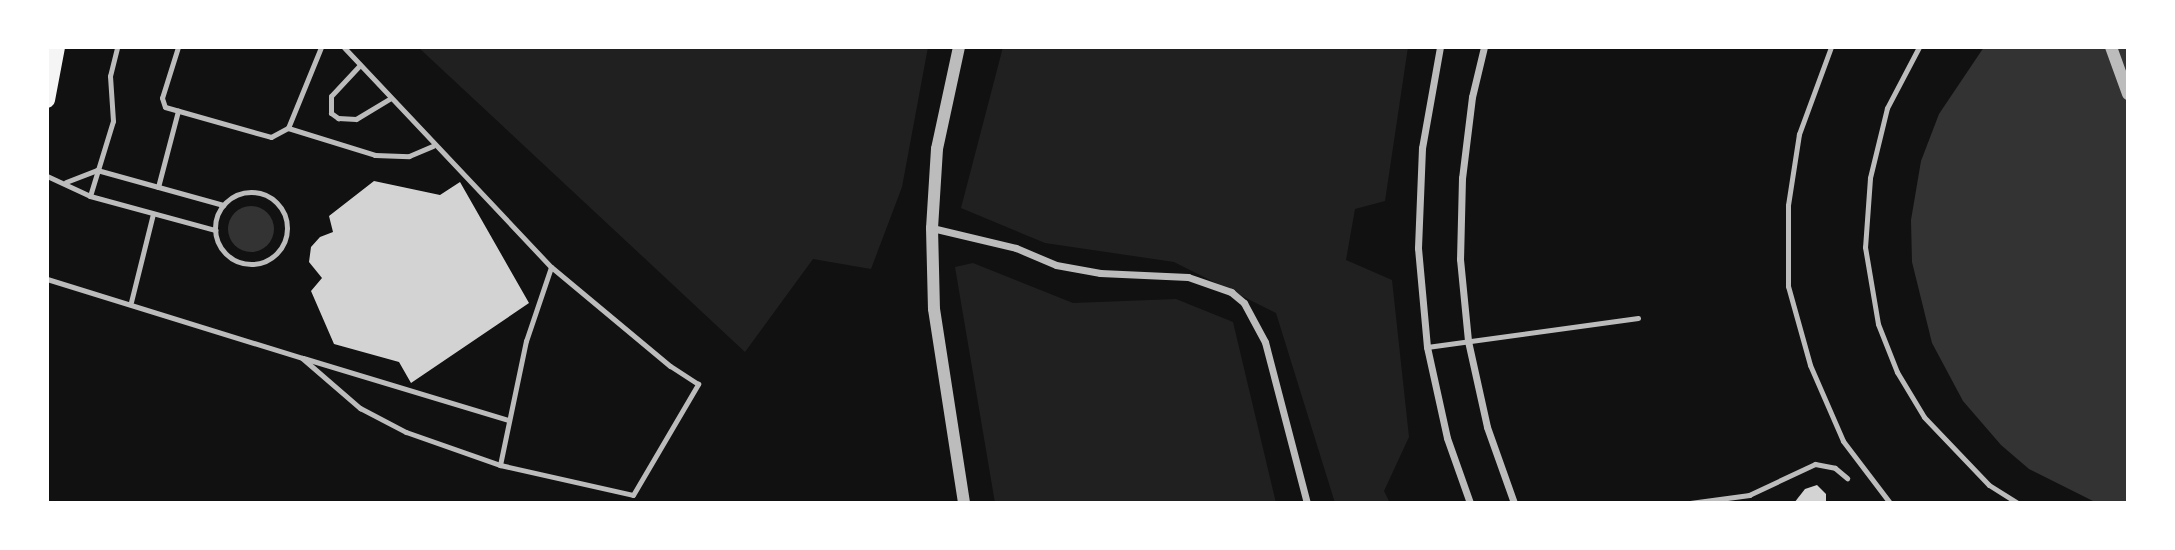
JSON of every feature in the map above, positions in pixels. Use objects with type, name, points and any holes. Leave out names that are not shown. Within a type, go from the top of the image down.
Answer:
[{"type":"main road","points":[[47,100],[57,47]]},
{"type":"street","points":[[959,47],[937,149],[932,228],[934,309],[964,503]]},
{"type":"street","points":[[1440,47],[1422,148],[1418,248],[1427,347],[1447,438],[1470,503]]},
{"type":"street","points":[[1484,47],[1472,97],[1462,178],[1460,259],[1468,341],[1487,427],[1514,503]]},
{"type":"street","points":[[2111,47],[2128,94]]},
{"type":"street","points":[[932,228],[1016,248],[1056,265],[1100,273],[1188,277],[1231,292],[1244,303],[1265,342],[1307,503]]},
{"type":"lane","points":[[90,196],[113,121],[110,76],[117,47]]},
{"type":"lane","points":[[178,47],[162,102],[178,111],[271,137],[288,128],[321,47]]},
{"type":"lane","points":[[302,358],[360,408],[406,432],[500,465],[633,495],[698,384],[670,366],[551,267],[433,146],[344,47]]},
{"type":"lane","points":[[1831,47],[1799,134],[1788,205],[1788,286],[1810,365],[1843,441],[1890,503]]},
{"type":"lane","points":[[1919,47],[1887,108],[1870,178],[1865,247],[1878,324],[1897,372],[1924,417],[1989,485],[2018,503]]},
{"type":"lane","points":[[360,65],[331,96],[331,113],[338,118],[356,119],[389,99]]},
{"type":"lane","points":[[158,187],[178,111]]},
{"type":"lane","points":[[288,128],[374,155],[409,156],[433,146]]},
{"type":"lane","points":[[66,181],[97,170],[223,205]]},
{"type":"lane","points":[[47,176],[66,181],[90,196],[215,230]]},
{"type":"lane","points":[[243,192],[266,194],[284,210],[288,233],[277,254],[256,264],[233,260],[217,242],[215,230],[223,205],[243,192]]},
{"type":"lane","points":[[131,302],[153,214]]},
{"type":"lane","points":[[500,465],[526,341],[551,267]]},
{"type":"lane","points":[[47,279],[131,302],[302,358],[508,420]]},
{"type":"lane","points":[[1427,347],[1638,318]]},
{"type":"lane","points":[[1690,503],[1749,495],[1815,464],[1835,468],[1847,478]]},
{"type":"shaded area","points":[[418,47],[928,47],[902,187],[871,269],[813,259],[745,352]]},
{"type":"shaded area","points":[[1003,47],[1408,47],[1385,201],[1355,209],[1346,260],[1392,280],[1409,437],[1384,491],[1390,503],[1335,503],[1276,313],[1174,262],[1045,243],[961,208]]},
{"type":"shaded area","points":[[1984,47],[2128,47],[2128,503],[2097,503],[2029,469],[2001,445],[1963,401],[1932,343],[1912,262],[1911,220],[1921,161],[1939,114]]},
{"type":"shaded area","points":[[251,206],[267,213],[274,229],[267,245],[251,252],[235,245],[228,229],[235,213]]},
{"type":"shaded area","points":[[973,263],[1073,303],[1176,299],[1233,322],[1276,503],[995,503],[955,267]]},
{"type":"building","points":[[374,181],[440,195],[460,182],[529,303],[411,383],[399,362],[334,344],[311,291],[322,278],[309,262],[311,247],[320,237],[333,232],[329,216]]},
{"type":"building","points":[[1817,485],[1826,494],[1826,503],[1794,503],[1805,489]]}]
